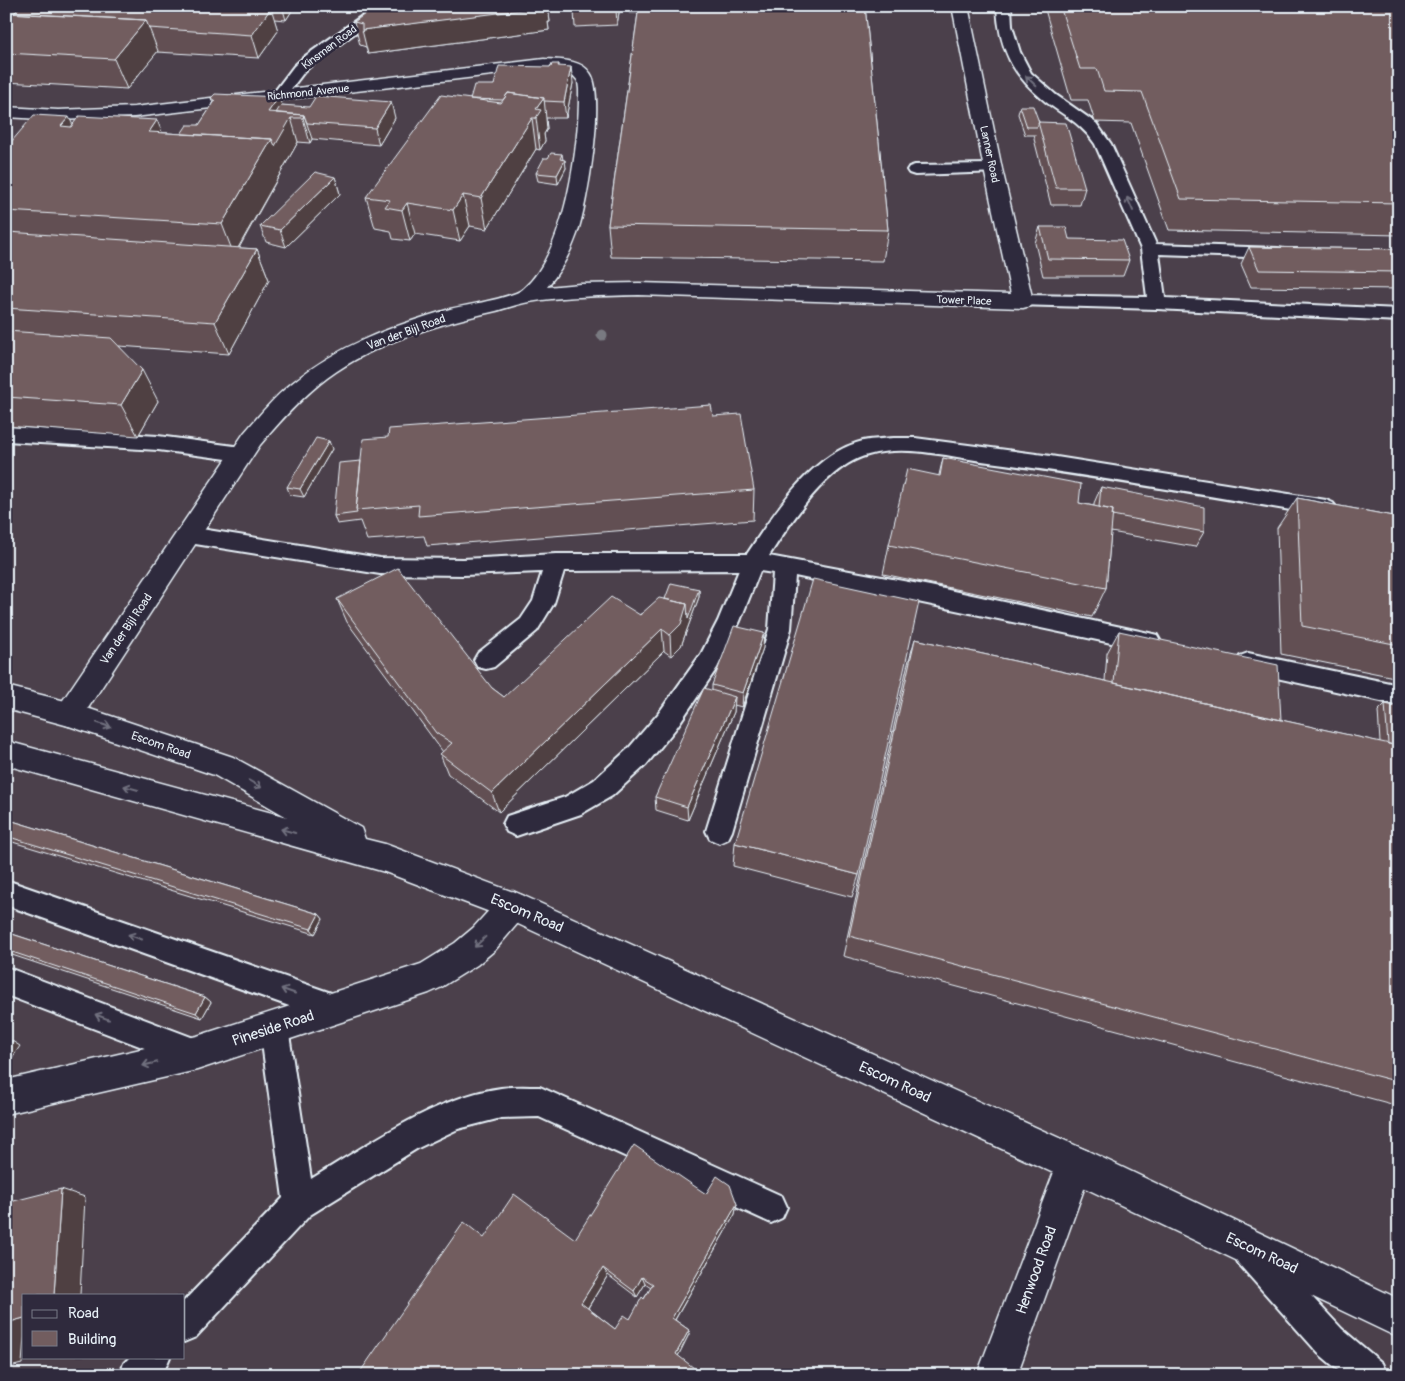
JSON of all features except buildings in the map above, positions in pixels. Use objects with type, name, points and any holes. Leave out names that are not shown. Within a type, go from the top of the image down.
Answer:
[{"type":"street","name":"Lanner Road","points":[[960,6],[993,169],[1023,301]]},
{"type":"street","name":"Richmond Avenue","points":[[6,112],[58,115],[134,112],[544,64],[564,64],[579,69],[587,83],[588,101],[576,209],[563,247],[554,263],[528,296]]},
{"type":"street","name":"Tower Place","points":[[528,296],[580,290],[639,289],[1023,301]]},
{"type":"street","name":"Van der Bijl Road","points":[[69,714],[242,454],[270,415],[301,386],[341,358],[380,338],[422,324],[528,296]]},
{"type":"street","name":"Escom Road","points":[[6,697],[69,714],[223,766],[385,858]]},
{"type":"street","name":"Escom Road","points":[[6,753],[385,858],[513,906],[1074,1164],[1399,1319]]},
{"type":"street","name":"Pineside Road","points":[[6,1096],[197,1053],[429,977],[449,966],[484,939],[513,906]]},
{"type":"street","name":"Henwood Road","points":[[996,1375],[1074,1164]]},
{"type":"lane","name":"Kinsman Road","points":[[278,95],[299,69],[309,60],[385,6]]},
{"type":"lane","points":[[1004,6],[1005,26],[1019,65],[1034,85],[1091,126],[1103,144],[1150,249],[1156,303]]},
{"type":"lane","points":[[915,170],[993,169]]},
{"type":"lane","points":[[1150,249],[1296,253]]},
{"type":"lane","name":"Tower Place","points":[[1023,301],[1156,303],[1399,315]]},
{"type":"lane","points":[[6,434],[158,443],[242,454]]},
{"type":"lane","points":[[516,824],[572,806],[603,788],[637,756],[667,722],[709,661],[729,621],[753,562],[790,507],[820,475],[845,457],[865,448],[894,444],[915,445],[1044,462],[1349,511]]},
{"type":"lane","points":[[189,535],[380,566],[463,566],[556,562],[753,562],[785,566],[1174,647]]},
{"type":"lane","points":[[486,660],[529,625],[543,604],[556,562]]},
{"type":"lane","points":[[718,831],[780,629],[785,566]]},
{"type":"lane","points":[[1233,660],[1399,695]]},
{"type":"lane","points":[[6,892],[334,1008]]},
{"type":"lane","points":[[6,981],[197,1053]]},
{"type":"lane","points":[[274,1028],[299,1204]]},
{"type":"lane","points":[[185,1324],[299,1204],[406,1137],[456,1115],[501,1103],[540,1102],[771,1207]]},
{"type":"lane","points":[[1241,1243],[1330,1342],[1370,1375]]},
{"type":"lane","points":[[136,1375],[152,1358]]},
{"type":"shaded area","points":[[6,6],[1399,6],[1399,1375],[6,1375]]}]
